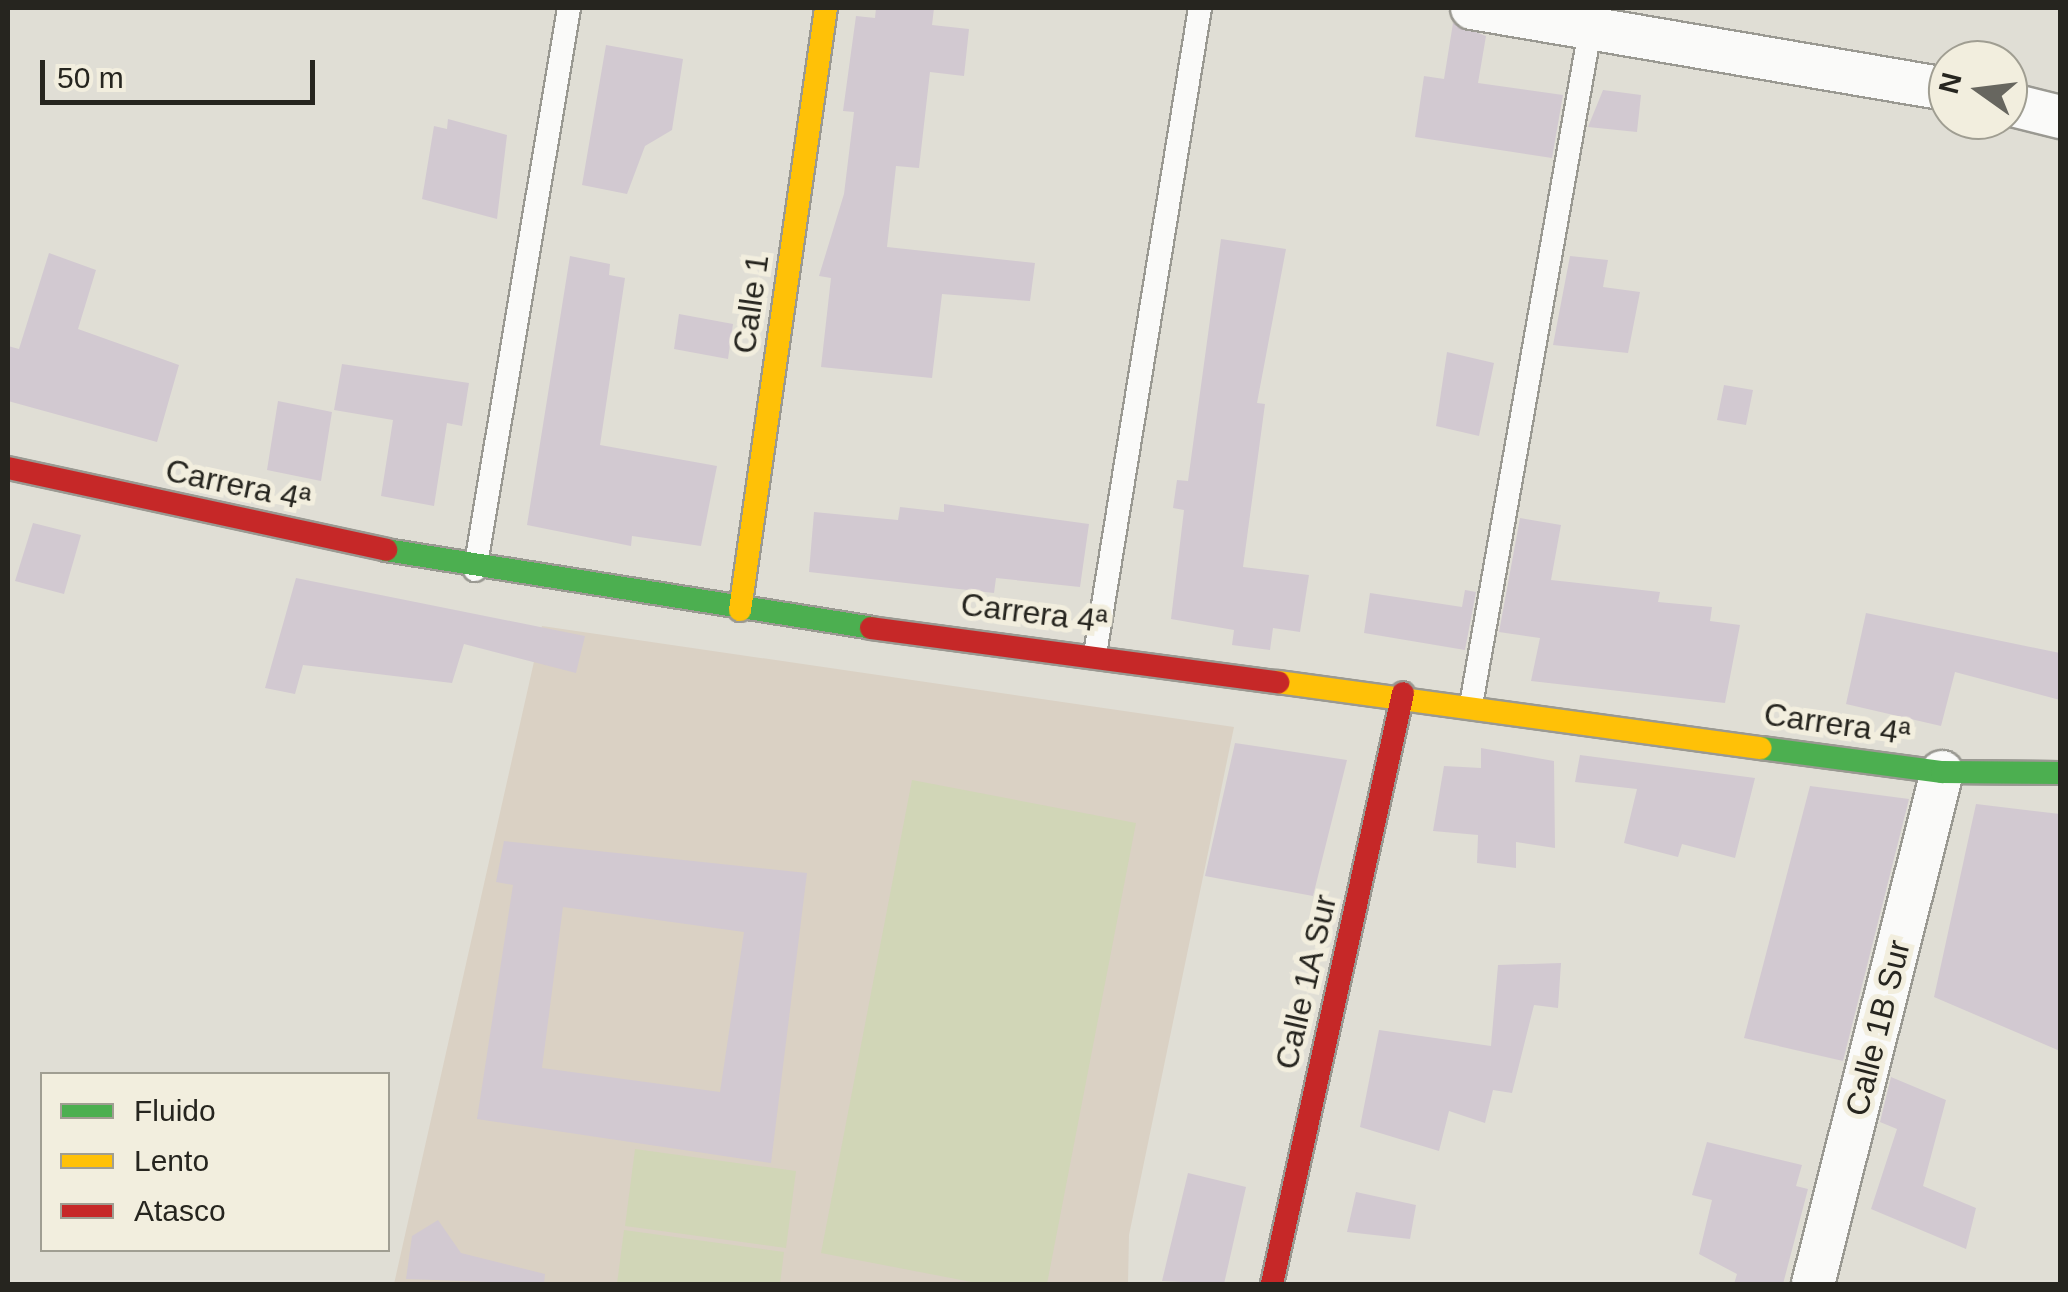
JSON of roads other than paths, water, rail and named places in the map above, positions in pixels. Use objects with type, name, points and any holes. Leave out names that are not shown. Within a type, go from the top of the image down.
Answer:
[{"type":"street","name":"Calle 1","points":[[740,610],[826,8]]},
{"type":"street","points":[[1472,8],[1592,17],[1928,85]]},
{"type":"street","points":[[2028,109],[2060,118]]},
{"type":"street","name":"Carrera 4ª","points":[[8,468],[476,570],[740,610],[1404,693],[1942,772],[2060,773]]},
{"type":"street","name":"Calle 1A Sur","points":[[1272,1284],[1404,693]]},
{"type":"street","name":"Calle 1B Sur","points":[[1813,1284],[1942,772]]},
{"type":"lane","points":[[476,570],[569,8]]},
{"type":"lane","points":[[1095,654],[1200,8]]},
{"type":"lane","points":[[1471,704],[1592,17]]}]
